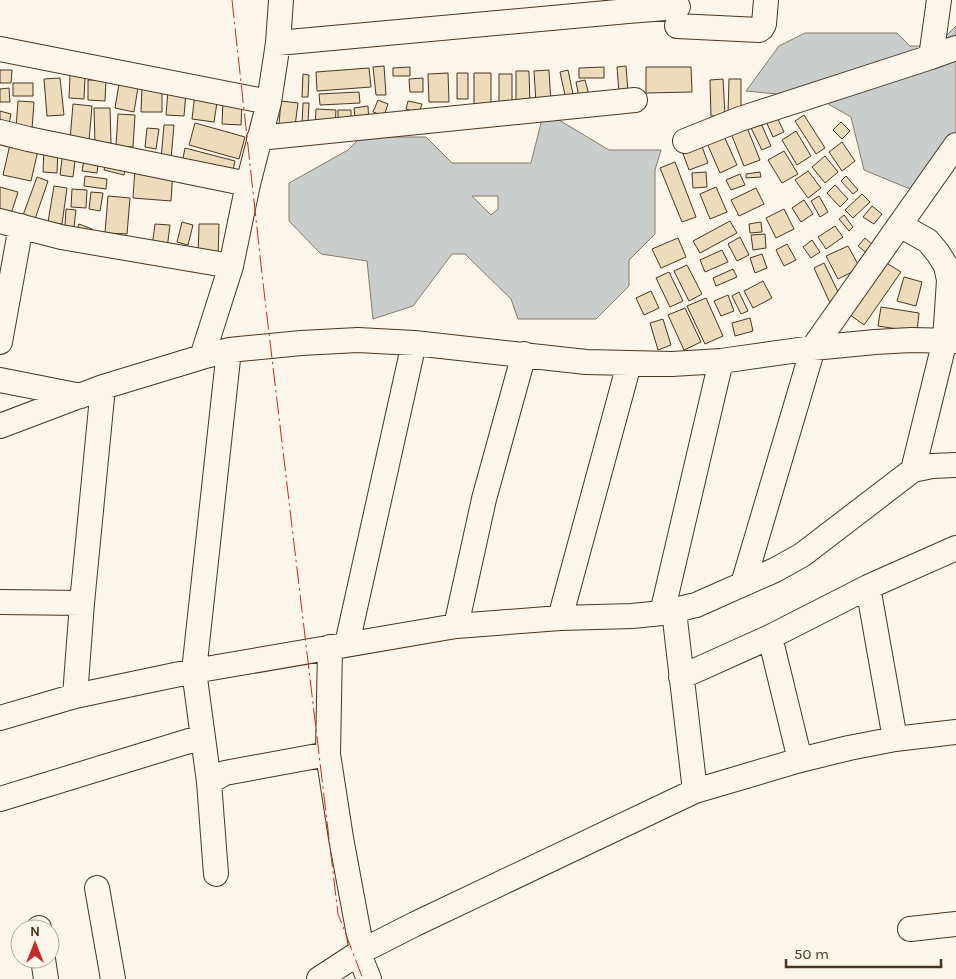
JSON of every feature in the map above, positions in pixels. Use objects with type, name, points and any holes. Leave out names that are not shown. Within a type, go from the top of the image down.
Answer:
[{"type":"street","points":[[278,43],[628,11],[759,30],[764,24],[766,0]]},
{"type":"street","points":[[931,57],[939,0]]},
{"type":"street","points":[[202,357],[230,266],[269,102],[278,43],[275,1]]},
{"type":"street","points":[[685,141],[740,119],[956,48]]},
{"type":"street","points":[[0,49],[269,102]]},
{"type":"street","points":[[260,138],[635,100]]},
{"type":"street","points":[[0,132],[248,184]]},
{"type":"street","points":[[742,584],[813,348],[956,145]]},
{"type":"street","points":[[0,342],[11,224],[61,237],[230,266]]},
{"type":"street","points":[[900,225],[928,241],[946,266],[948,280],[950,340],[913,470]]},
{"type":"street","points":[[0,426],[104,387],[202,357],[229,350],[301,343],[358,340],[414,343],[586,362],[672,364],[875,342],[950,340]]},
{"type":"street","points":[[369,979],[361,952],[340,838],[328,754],[339,646],[414,343]]},
{"type":"street","points":[[216,874],[209,782],[194,671],[229,350]]},
{"type":"street","points":[[456,626],[484,500],[524,354]]},
{"type":"street","points":[[695,791],[681,677],[668,612],[721,360]]},
{"type":"street","points":[[560,618],[629,364]]},
{"type":"street","points":[[0,380],[81,396]]},
{"type":"street","points":[[75,696],[82,603],[104,387]]},
{"type":"street","points":[[0,718],[75,696],[194,671],[456,626],[560,618],[632,616],[668,612],[696,605],[775,570],[802,555],[913,470],[932,466],[956,465]]},
{"type":"street","points":[[681,677],[770,637],[868,587],[956,548]]},
{"type":"street","points":[[868,587],[895,739]]},
{"type":"street","points":[[0,602],[82,603]]},
{"type":"street","points":[[770,637],[800,760]]},
{"type":"street","points":[[319,979],[361,952],[415,924],[695,791],[800,760],[849,748],[895,739],[956,732]]},
{"type":"street","points":[[0,799],[202,737]]},
{"type":"street","points":[[209,782],[225,773],[328,754]]},
{"type":"street","points":[[97,888],[113,979]]},
{"type":"street","points":[[910,929],[956,924]]},
{"type":"shaded area","points":[[956,26],[956,132],[942,156],[910,189],[864,170],[851,117],[818,98],[746,91],[779,46],[805,33],[897,33],[910,46],[936,46]]},
{"type":"shaded area","points":[[544,111],[609,150],[661,150],[655,170],[655,234],[629,260],[629,286],[596,319],[518,319],[511,299],[465,254],[452,254],[413,306],[373,319],[367,261],[321,254],[289,221],[289,183],[348,150],[361,137],[426,137],[452,163],[531,163]],"holes":[[[472,196],[498,196],[498,209],[491,215]]]},
{"type":"building","points":[[384,66],[386,95],[376,95],[373,67]]},
{"type":"building","points":[[626,66],[628,92],[619,93],[617,67]]},
{"type":"building","points":[[410,67],[410,76],[393,76],[393,68]]},
{"type":"building","points":[[604,67],[604,78],[579,78],[579,68]]},
{"type":"building","points":[[646,67],[691,67],[692,92],[646,93]]},
{"type":"building","points":[[369,68],[371,87],[317,91],[316,72]]},
{"type":"building","points":[[0,70],[12,70],[11,83],[0,83]]},
{"type":"building","points":[[549,70],[551,103],[536,104],[534,71]]},
{"type":"building","points":[[568,70],[573,94],[565,95],[560,72]]},
{"type":"building","points":[[516,71],[529,71],[530,106],[516,106]]},
{"type":"building","points":[[448,73],[449,102],[429,102],[428,74]]},
{"type":"building","points":[[457,73],[468,73],[468,99],[457,99]]},
{"type":"building","points":[[474,73],[491,73],[491,108],[474,108]]},
{"type":"building","points":[[303,74],[309,75],[308,97],[302,97]]},
{"type":"building","points":[[499,74],[512,74],[512,106],[499,106]]},
{"type":"building","points":[[70,75],[85,76],[84,99],[69,98]]},
{"type":"building","points":[[60,78],[64,115],[47,116],[44,79]]},
{"type":"building","points":[[120,78],[139,81],[134,112],[115,108]]},
{"type":"building","points":[[423,78],[423,92],[410,92],[409,79]]},
{"type":"building","points":[[723,79],[725,115],[711,116],[710,80]]},
{"type":"building","points":[[729,79],[741,79],[741,114],[728,114]]},
{"type":"building","points":[[88,80],[106,80],[105,101],[88,100]]},
{"type":"building","points":[[585,80],[589,95],[579,97],[576,82]]},
{"type":"building","points":[[13,83],[33,83],[33,96],[13,96]]},
{"type":"building","points":[[142,87],[162,87],[162,112],[141,112]]},
{"type":"building","points":[[9,88],[10,102],[0,102],[0,89]]},
{"type":"building","points":[[168,90],[186,92],[184,116],[166,115]]},
{"type":"building","points":[[359,92],[360,103],[320,105],[319,94]]},
{"type":"building","points":[[195,93],[218,96],[214,122],[192,119]]},
{"type":"building","points":[[378,100],[388,104],[384,116],[373,112]]},
{"type":"building","points":[[18,101],[34,102],[32,129],[16,128]]},
{"type":"building","points":[[281,101],[298,103],[295,126],[279,124]]},
{"type":"building","points":[[408,101],[422,104],[419,113],[406,109]]},
{"type":"building","points":[[223,102],[242,103],[241,125],[222,124]]},
{"type":"building","points":[[303,103],[309,103],[308,124],[302,124]]},
{"type":"building","points":[[73,104],[92,106],[89,141],[70,140]]},
{"type":"building","points":[[368,106],[369,124],[356,125],[354,108]]},
{"type":"building","points":[[94,108],[110,108],[111,143],[95,143]]},
{"type":"building","points":[[316,109],[336,110],[335,127],[315,126]]},
{"type":"building","points":[[338,110],[351,110],[351,125],[338,125]]},
{"type":"building","points":[[0,111],[11,114],[8,128],[0,126]]},
{"type":"building","points":[[118,114],[135,115],[133,147],[116,146]]},
{"type":"building","points":[[776,115],[784,132],[773,137],[765,119]]},
{"type":"building","points":[[804,115],[825,148],[816,154],[795,121]]},
{"type":"building","points":[[760,121],[771,146],[762,150],[750,126]]},
{"type":"building","points":[[841,122],[850,131],[842,139],[833,130]]},
{"type":"building","points":[[195,123],[245,137],[239,159],[189,145]]},
{"type":"building","points":[[164,125],[174,125],[171,159],[161,159]]},
{"type":"building","points":[[746,125],[760,160],[744,166],[730,131]]},
{"type":"building","points":[[147,128],[159,129],[156,149],[145,147]]},
{"type":"building","points":[[796,131],[811,156],[797,165],[782,140]]},
{"type":"building","points":[[723,134],[737,165],[720,173],[706,141]]},
{"type":"building","points":[[11,140],[39,146],[31,181],[3,175]]},
{"type":"building","points":[[700,141],[708,163],[689,170],[681,148]]},
{"type":"building","points":[[842,142],[855,161],[842,171],[829,152]]},
{"type":"building","points":[[44,148],[58,148],[57,173],[43,172]]},
{"type":"building","points":[[185,148],[235,161],[232,175],[182,163]]},
{"type":"building","points":[[63,151],[76,152],[73,177],[60,175]]},
{"type":"building","points":[[784,151],[798,174],[782,183],[768,160]]},
{"type":"building","points":[[85,154],[99,156],[97,173],[82,171]]},
{"type":"building","points":[[825,156],[838,172],[825,183],[812,167]]},
{"type":"building","points":[[107,158],[127,162],[124,175],[104,170]]},
{"type":"building","points":[[675,162],[696,217],[682,222],[660,168]]},
{"type":"building","points":[[135,168],[173,170],[171,201],[133,198]]},
{"type":"building","points":[[808,171],[821,188],[808,198],[795,180]]},
{"type":"building","points":[[706,172],[707,187],[693,188],[692,173]]},
{"type":"building","points":[[760,172],[761,177],[746,178],[746,174]]},
{"type":"building","points":[[740,174],[745,185],[731,190],[726,180]]},
{"type":"building","points":[[85,176],[107,179],[106,189],[84,186]]},
{"type":"building","points":[[846,176],[858,190],[853,194],[841,181]]},
{"type":"building","points":[[37,177],[48,181],[34,222],[22,218]]},
{"type":"building","points":[[835,185],[848,199],[840,207],[827,193]]},
{"type":"building","points":[[54,186],[67,188],[62,224],[48,222]]},
{"type":"building","points":[[0,187],[18,192],[11,214],[0,211]]},
{"type":"building","points":[[716,187],[727,212],[710,219],[700,194]]},
{"type":"building","points":[[756,188],[764,204],[739,216],[731,200]]},
{"type":"building","points":[[72,189],[87,190],[86,208],[71,207]]},
{"type":"building","points":[[91,192],[103,193],[100,211],[89,209]]},
{"type":"building","points":[[862,194],[870,202],[853,218],[845,210]]},
{"type":"building","points":[[108,196],[130,198],[127,234],[105,233]]},
{"type":"building","points":[[819,196],[828,212],[820,217],[811,201]]},
{"type":"building","points":[[804,200],[813,214],[801,222],[792,208]]},
{"type":"building","points":[[872,206],[882,214],[874,224],[863,217]]},
{"type":"building","points":[[66,209],[76,210],[74,227],[65,226]]},
{"type":"building","points":[[784,209],[794,229],[776,238],[766,218]]},
{"type":"building","points":[[844,215],[853,227],[849,231],[839,219]]},
{"type":"building","points":[[730,221],[737,233],[700,253],[693,241]]},
{"type":"building","points":[[182,222],[193,225],[188,245],[177,242]]},
{"type":"building","points":[[761,222],[762,232],[750,233],[749,224]]},
{"type":"building","points":[[79,224],[92,229],[89,239],[76,234]]},
{"type":"building","points":[[155,224],[170,225],[167,249],[152,247]]},
{"type":"building","points":[[199,224],[219,224],[218,258],[198,257]]},
{"type":"building","points":[[835,226],[843,237],[826,249],[818,237]]},
{"type":"building","points":[[765,234],[766,248],[753,250],[751,235]]},
{"type":"building","points":[[740,237],[749,255],[737,261],[728,244]]},
{"type":"building","points":[[678,238],[686,257],[661,268],[652,249]]},
{"type":"building","points":[[865,238],[875,247],[869,255],[858,246]]},
{"type":"building","points":[[812,240],[820,252],[811,258],[803,247]]},
{"type":"building","points":[[787,244],[796,260],[784,266],[776,250]]},
{"type":"building","points":[[848,246],[860,268],[838,279],[826,256]]},
{"type":"building","points":[[722,250],[728,262],[705,272],[700,260]]},
{"type":"building","points":[[762,254],[767,268],[755,273],[750,258]]},
{"type":"building","points":[[885,262],[901,272],[864,325],[849,314]]},
{"type":"building","points":[[824,263],[841,298],[830,303],[814,268]]},
{"type":"building","points":[[687,265],[702,294],[689,301],[674,271]]},
{"type":"building","points":[[733,269],[737,277],[716,286],[713,278]]},
{"type":"building","points":[[669,272],[683,301],[670,307],[656,278]]},
{"type":"building","points":[[904,277],[922,282],[916,306],[897,301]]},
{"type":"building","points":[[763,281],[772,298],[753,308],[744,291]]},
{"type":"building","points":[[651,291],[659,308],[644,315],[636,298]]},
{"type":"building","points":[[739,292],[748,311],[741,314],[732,296]]},
{"type":"building","points":[[728,295],[734,311],[721,316],[714,301]]},
{"type":"building","points":[[706,298],[723,336],[705,344],[687,306]]},
{"type":"building","points":[[881,307],[919,313],[917,332],[878,326]]},
{"type":"building","points":[[685,308],[701,342],[684,350],[668,315]]},
{"type":"building","points":[[750,318],[753,331],[735,336],[732,323]]},
{"type":"building","points":[[663,319],[671,345],[658,350],[650,323]]},
{"type":"power","points":[[232,0],[262,274],[338,914],[363,979]]}]
